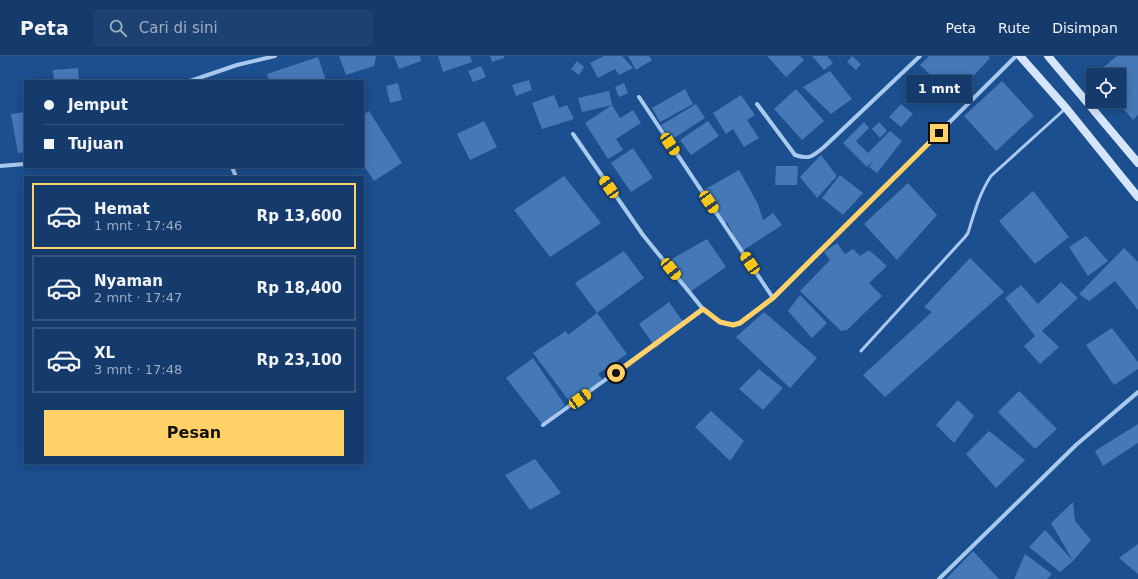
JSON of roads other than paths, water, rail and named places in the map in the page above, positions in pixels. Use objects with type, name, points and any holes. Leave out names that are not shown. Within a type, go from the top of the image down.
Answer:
[{"type":"main road","points":[[1020,56],[1066,108],[1138,197]]},
{"type":"main road","points":[[1048,56],[1138,163]]},
{"type":"street","points":[[193,80],[237,65],[275,56]]},
{"type":"street","points":[[757,104],[794,156],[802,158],[811,157],[824,147],[920,56]]},
{"type":"street","points":[[573,134],[643,235],[703,309],[720,322],[733,325],[740,323],[773,298],[1016,56]]},
{"type":"street","points":[[203,76],[205,80]]},
{"type":"street","points":[[639,97],[773,298]]},
{"type":"street","points":[[0,166],[24,164]]},
{"type":"street","points":[[543,426],[703,309]]},
{"type":"street","points":[[939,579],[1076,445],[1138,392]]},
{"type":"lane","points":[[861,351],[965,238],[980,196],[991,176],[1066,108]]}]
